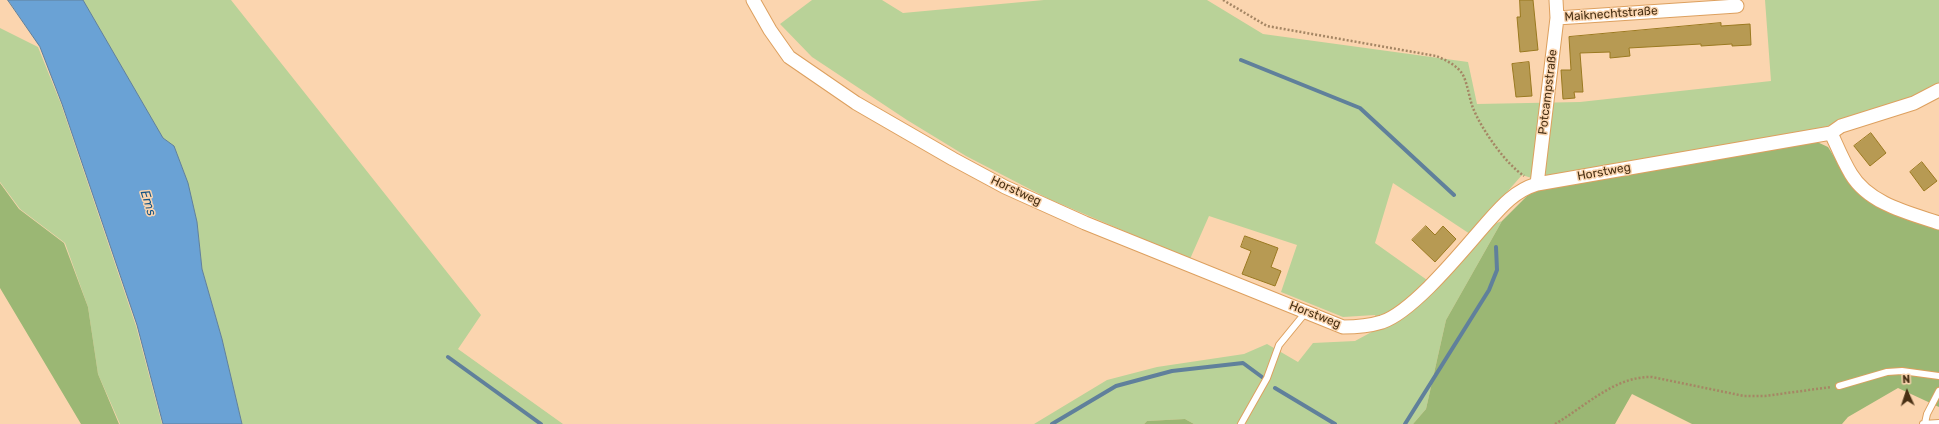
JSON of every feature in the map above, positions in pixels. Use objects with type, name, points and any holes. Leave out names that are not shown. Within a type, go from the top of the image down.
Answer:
[{"type":"street","name":"Horstweg","points":[[753,0],[770,30],[789,57],[856,103],[953,159],[1005,187],[1085,223],[1343,327],[1360,327],[1383,322],[1400,311],[1430,286],[1504,203],[1525,188],[1537,184],[1830,133],[1840,126],[1914,103],[1939,90]]},
{"type":"street","name":"Potcampstraße","points":[[1537,184],[1557,18],[1556,0]]},
{"type":"street","name":"Maiknechtstraße","points":[[1557,18],[1737,6]]},
{"type":"street","points":[[1830,133],[1852,176],[1868,192],[1890,206],[1939,223]]},
{"type":"lane","points":[[1241,424],[1267,378],[1279,345],[1306,312]]},
{"type":"lane","points":[[1839,386],[1887,372],[1902,371],[1939,376]]},
{"type":"lane","points":[[1939,391],[1927,414],[1924,424],[1939,423]]},
{"type":"path","points":[[1223,0],[1268,26],[1436,56],[1451,63],[1463,75],[1473,108],[1482,127],[1513,169],[1537,184]]},
{"type":"path","points":[[1555,424],[1616,385],[1639,377],[1652,377],[1744,396],[1765,396],[1839,386]]},
{"type":"green space","points":[[83,0],[231,0],[481,315],[458,349],[563,424],[242,424],[222,339],[202,269],[197,222],[184,172],[174,147],[163,138]]},
{"type":"green space","points":[[812,0],[882,0],[903,13],[1044,0],[1207,0],[1263,34],[1468,62],[1477,104],[1580,102],[1771,81],[1765,0],[1939,0],[1939,85],[1915,98],[1815,130],[1538,180],[1522,175],[1471,233],[1502,221],[1446,320],[1426,409],[1413,424],[1194,424],[1185,419],[1147,421],[1144,424],[1034,424],[1107,380],[1157,367],[1244,354],[1267,344],[1298,362],[1313,343],[1355,341],[1379,328],[1375,315],[1343,317],[1281,292],[1297,245],[1209,216],[1190,259],[1049,199],[966,156],[907,120],[812,57],[780,24]],"holes":[[[1393,183],[1470,234],[1427,280],[1375,243]]]},
{"type":"green space","points":[[0,28],[38,47],[61,104],[136,326],[162,424],[120,424],[98,374],[88,307],[65,243],[20,209],[0,182]]},
{"type":"green space","points":[[1815,141],[1828,147],[1855,190],[1890,211],[1939,227],[1939,407],[1898,388],[1848,417],[1842,424],[1692,424],[1632,394],[1615,424],[1413,424],[1426,409],[1446,320],[1502,221],[1531,192],[1545,187]]},
{"type":"green space","points":[[0,183],[19,209],[64,243],[88,307],[98,374],[119,424],[81,424],[0,288]]},
{"type":"green space","points":[[1185,419],[1194,424],[1144,424],[1147,421]]},
{"type":"water","name":"Ems","points":[[8,0],[83,0],[163,138],[174,146],[188,183],[197,222],[202,269],[222,339],[242,424],[163,424],[137,325],[62,104],[40,47]]},
{"type":"building","points":[[1520,0],[1533,0],[1538,50],[1520,52],[1517,17],[1520,17]]},
{"type":"building","points":[[1721,23],[1721,26],[1750,24],[1751,45],[1732,46],[1732,44],[1701,46],[1701,44],[1629,48],[1630,56],[1610,58],[1610,52],[1580,53],[1583,92],[1574,92],[1575,98],[1563,99],[1561,70],[1571,70],[1569,37]]},
{"type":"building","points":[[1529,62],[1532,96],[1516,97],[1512,64]]},
{"type":"building","points":[[1871,133],[1886,153],[1870,166],[1854,146]]},
{"type":"building","points":[[1922,162],[1937,181],[1924,191],[1910,172]]},
{"type":"building","points":[[1426,226],[1435,235],[1443,226],[1456,239],[1435,262],[1412,240]]},
{"type":"building","points":[[1245,236],[1278,248],[1271,267],[1281,271],[1275,286],[1242,274],[1251,251],[1241,247]]},
{"type":"waterway","points":[[1241,60],[1360,108],[1454,195]]},
{"type":"waterway","points":[[1405,424],[1489,290],[1497,270],[1496,247]]},
{"type":"waterway","points":[[448,357],[541,424]]},
{"type":"waterway","points":[[1052,424],[1116,386],[1172,371],[1243,363],[1262,377]]},
{"type":"waterway","points":[[1275,388],[1335,424]]}]
